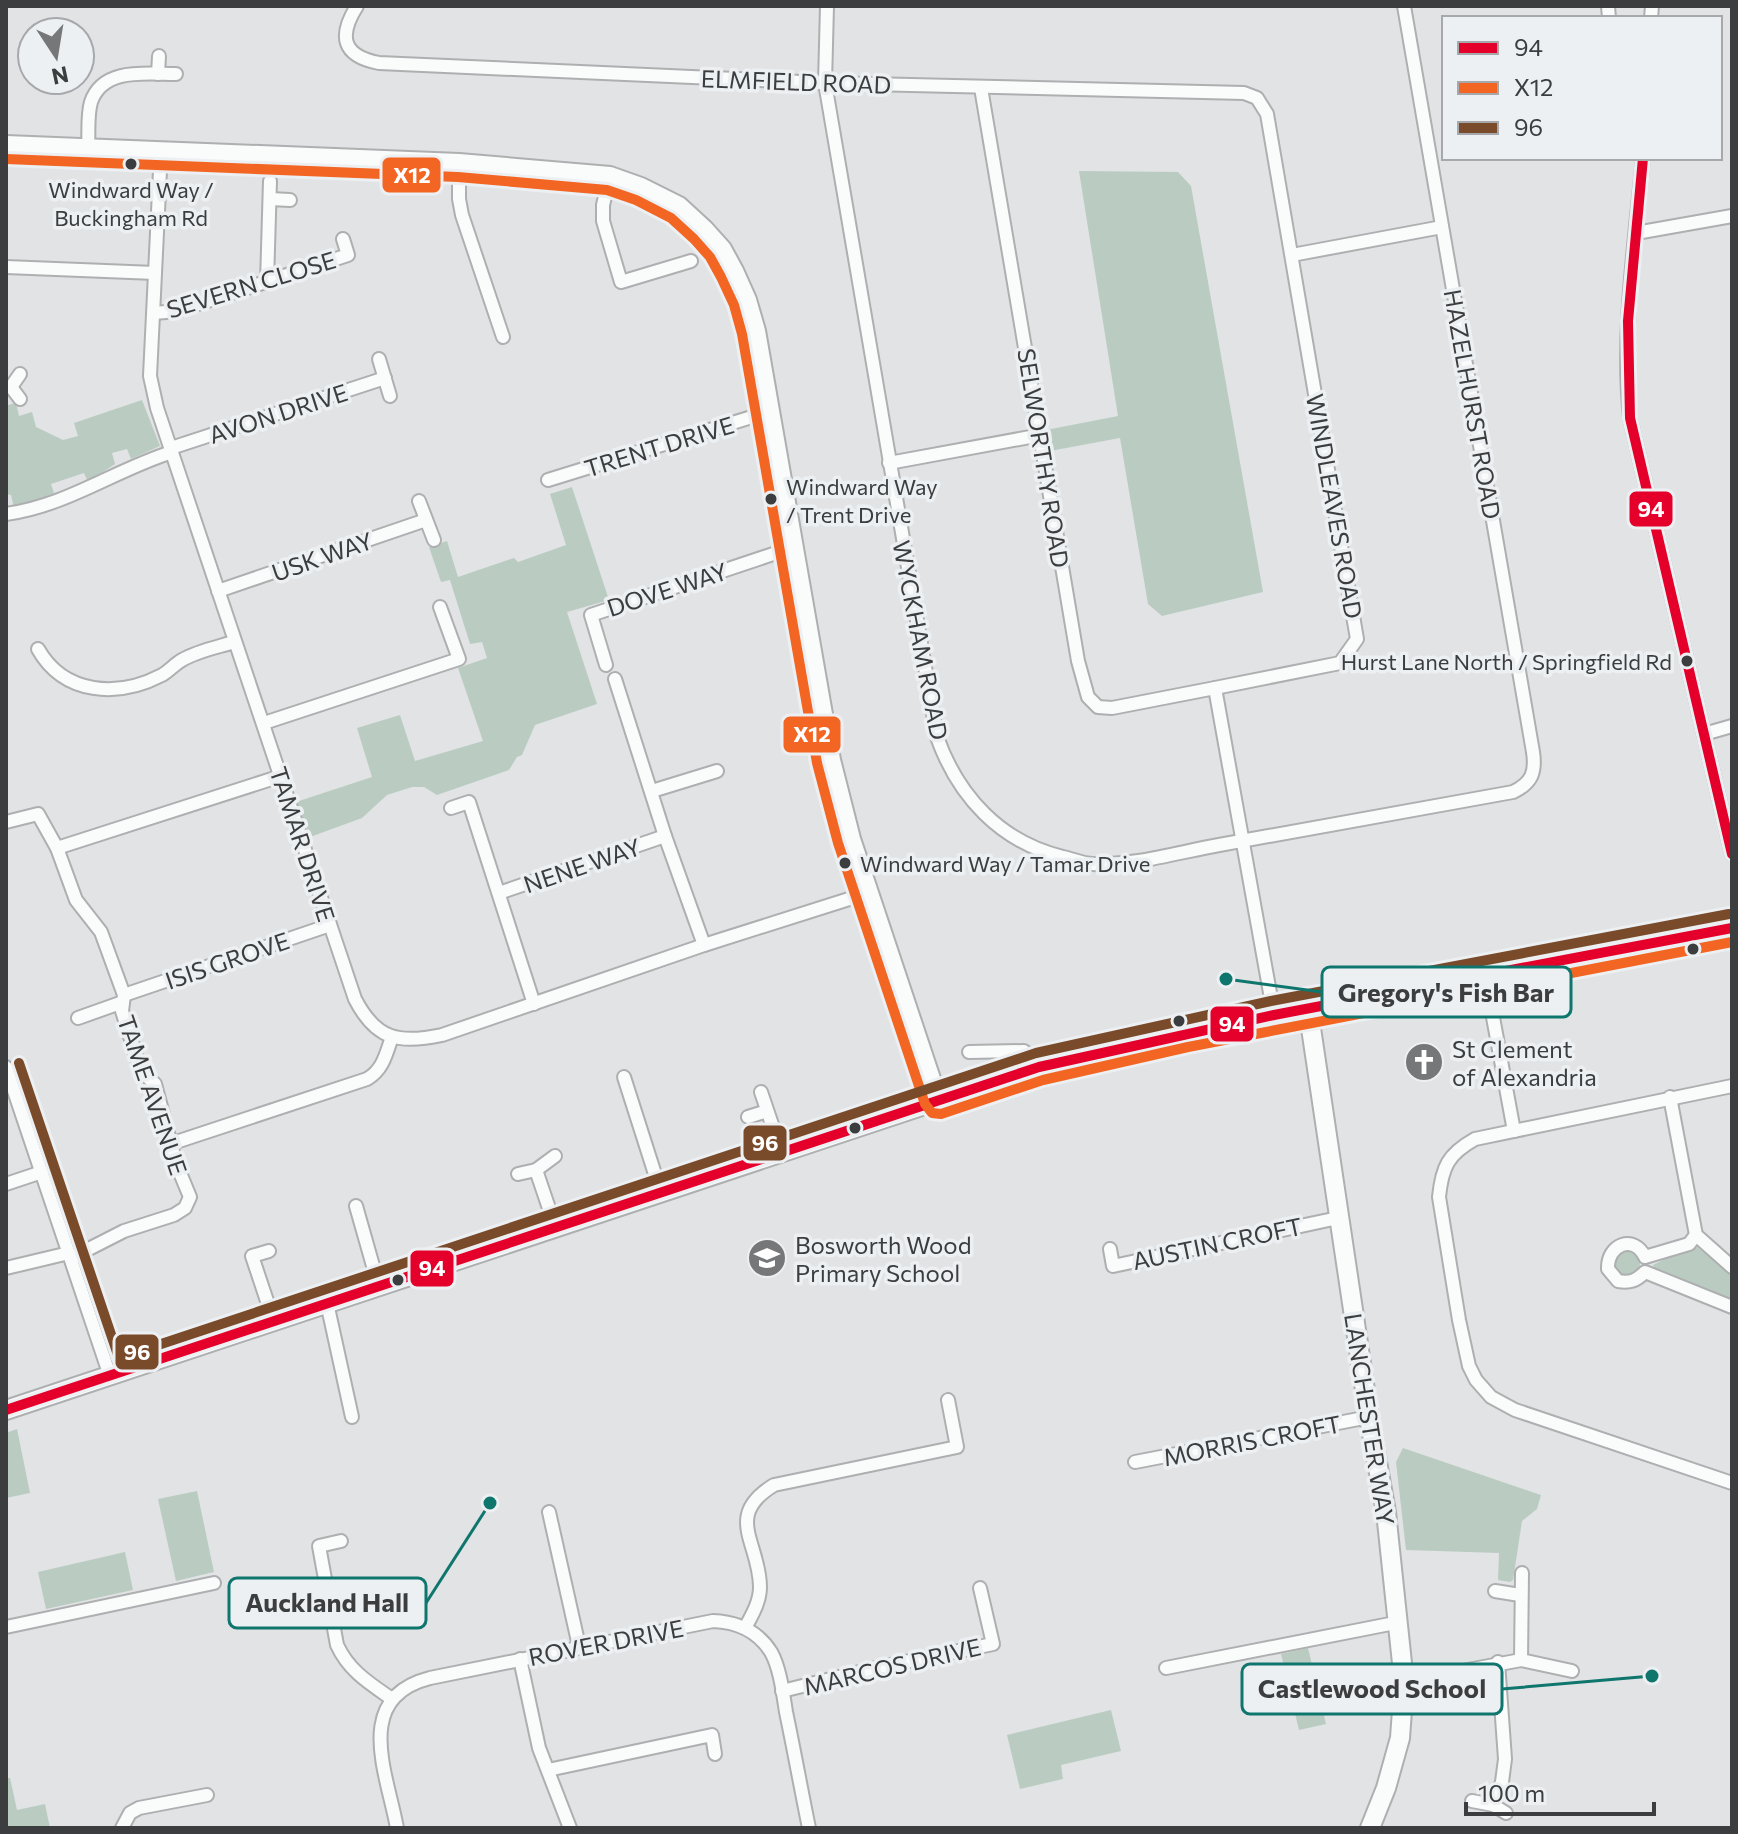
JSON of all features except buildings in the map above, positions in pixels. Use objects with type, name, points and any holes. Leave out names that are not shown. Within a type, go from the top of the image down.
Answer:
[{"type":"street","name":"ELMFIELD ROAD","points":[[357,6],[345,29],[352,51],[367,61],[379,63],[825,83],[1244,93]]},
{"type":"street","name":"WYCKHAM ROAD","points":[[827,6],[825,83],[937,737],[952,774],[978,808],[992,822],[1027,844],[1047,853],[1092,864],[1131,861],[1513,792]]},
{"type":"street","name":"HAZELHURST ROAD","points":[[1404,6],[1535,764],[1529,783],[1513,792]]},
{"type":"street","points":[[158,74],[159,56]]},
{"type":"street","points":[[88,147],[91,102],[102,85],[128,74],[176,74]]},
{"type":"street","name":"SELWORTHY ROAD","points":[[981,88],[1078,661],[1088,697],[1098,707],[1112,708],[1215,688]]},
{"type":"street","name":"WINDLEAVES ROAD","points":[[1215,688],[1340,663],[1357,639],[1267,114],[1257,98],[1244,93]]},
{"type":"street","points":[[6,145],[459,163],[610,176],[679,206],[722,249],[747,300],[756,331],[831,760],[851,839],[938,1100]]},
{"type":"street","name":"TAMAR DRIVE","points":[[161,150],[150,376],[157,408],[359,1007],[372,1026],[392,1037]]},
{"type":"street","points":[[1643,160],[1629,322],[1627,393],[1630,418],[1732,854]]},
{"type":"street","points":[[459,163],[462,215],[503,337]]},
{"type":"street","points":[[610,176],[603,205],[603,221],[621,282],[691,261]]},
{"type":"street","points":[[267,282],[270,181]]},
{"type":"street","points":[[270,199],[290,200]]},
{"type":"street","points":[[1636,233],[1732,216]]},
{"type":"street","points":[[1292,255],[1442,227]]},
{"type":"street","name":"SEVERN CLOSE","points":[[154,313],[177,311],[348,255],[343,239]]},
{"type":"street","points":[[6,267],[155,273]]},
{"type":"street","points":[[379,359],[390,396]]},
{"type":"street","points":[[20,374],[8,388],[20,399]]},
{"type":"street","name":"AVON DRIVE","points":[[6,514],[84,492],[139,462],[385,378]]},
{"type":"street","name":"TRENT DRIVE","points":[[548,480],[771,411]]},
{"type":"street","points":[[889,463],[1041,435]]},
{"type":"street","points":[[419,501],[434,540]]},
{"type":"street","name":"USK WAY","points":[[218,591],[426,520]]},
{"type":"street","name":"DOVE WAY","points":[[606,665],[591,615],[794,547]]},
{"type":"street","points":[[264,723],[459,659],[440,607]]},
{"type":"street","points":[[38,649],[48,667],[68,682],[124,688],[163,675],[182,660],[234,642]]},
{"type":"street","points":[[615,679],[704,945]]},
{"type":"street","points":[[1215,688],[1274,1015]]},
{"type":"street","points":[[1704,734],[1732,726]]},
{"type":"street","points":[[652,791],[717,771]]},
{"type":"street","points":[[57,848],[281,776]]},
{"type":"street","points":[[451,808],[469,802],[534,1004]]},
{"type":"street","name":"TAME AVENUE","points":[[6,822],[38,814],[57,848],[76,900],[99,927],[123,998],[122,1011],[141,1071],[155,1084],[170,1144],[190,1197],[185,1208],[174,1215],[124,1231],[70,1256],[6,1268]]},
{"type":"street","name":"NENE WAY","points":[[499,893],[665,836]]},
{"type":"street","points":[[170,1144],[367,1079],[377,1074],[382,1066],[392,1037],[415,1041],[442,1035],[704,945],[868,893]]},
{"type":"street","name":"ISIS GROVE","points":[[78,1018],[123,998],[330,925]]},
{"type":"street","points":[[6,1410],[1039,1067],[1308,1008],[1732,928]]},
{"type":"street","points":[[1485,974],[1514,1131]]},
{"type":"street","name":"LANCHESTER WAY","points":[[1308,1008],[1400,1622],[1404,1682],[1400,1738],[1386,1788],[1370,1828]]},
{"type":"street","points":[[969,1052],[1024,1051],[1039,1067]]},
{"type":"street","points":[[6,1067],[110,1376]]},
{"type":"street","points":[[624,1077],[661,1193]]},
{"type":"street","points":[[1732,1086],[1475,1139],[1458,1148],[1441,1177],[1439,1197],[1469,1366],[1491,1397],[1515,1410],[1732,1483]]},
{"type":"street","points":[[761,1092],[781,1151]]},
{"type":"street","points":[[1670,1097],[1696,1235],[1732,1267]]},
{"type":"street","points":[[748,1117],[767,1111]]},
{"type":"street","points":[[518,1174],[536,1170],[555,1156]]},
{"type":"street","points":[[536,1170],[556,1229]]},
{"type":"street","points":[[6,1184],[42,1172]]},
{"type":"street","points":[[356,1206],[379,1287]]},
{"type":"street","name":"AUSTIN CROFT","points":[[1110,1249],[1113,1266],[1338,1218]]},
{"type":"street","points":[[1645,1257],[1689,1244],[1696,1235]]},
{"type":"street","points":[[1626,1244],[1636,1246],[1644,1252],[1645,1272],[1628,1283],[1618,1281],[1608,1269],[1608,1261],[1617,1247],[1626,1244]]},
{"type":"street","points":[[269,1251],[252,1256],[274,1322]]},
{"type":"street","points":[[1645,1272],[1732,1307]]},
{"type":"street","points":[[327,1303],[352,1417]]},
{"type":"street","points":[[809,1828],[772,1654],[758,1636],[745,1628],[758,1604],[760,1586],[747,1522],[749,1507],[757,1495],[774,1485],[957,1447],[948,1400]]},
{"type":"street","name":"MORRIS CROFT","points":[[1135,1462],[1369,1417]]},
{"type":"street","points":[[549,1512],[579,1646]]},
{"type":"street","points":[[341,1541],[319,1546],[337,1645],[344,1660],[359,1676],[392,1699],[386,1708],[378,1743],[397,1828]]},
{"type":"street","points":[[1521,1660],[1522,1573]]},
{"type":"street","points":[[6,1627],[214,1583]]},
{"type":"street","name":"MARCOS DRIVE","points":[[782,1691],[993,1644],[980,1588]]},
{"type":"street","points":[[1495,1591],[1520,1595]]},
{"type":"street","name":"ROVER DRIVE","points":[[392,1699],[415,1682],[579,1646],[713,1621],[732,1622],[745,1628]]},
{"type":"street","points":[[1166,1668],[1400,1622]]},
{"type":"street","points":[[520,1659],[539,1748],[570,1828]]},
{"type":"street","points":[[1404,1682],[1521,1660],[1572,1671]]},
{"type":"street","points":[[1493,1805],[1502,1782],[1505,1759],[1498,1662]]},
{"type":"street","points":[[548,1770],[712,1735],[715,1754]]},
{"type":"street","points":[[122,1828],[130,1813],[139,1808],[207,1795]]},
{"type":"street","points":[[1472,1801],[1493,1805],[1506,1813]]},
{"type":"green space","points":[[1079,171],[1178,172],[1191,186],[1263,592],[1162,616],[1148,604],[1120,438],[1050,451],[1046,430],[1118,416]]},
{"type":"green space","points":[[6,399],[8,405],[16,403],[19,416],[32,412],[36,427],[63,440],[78,436],[74,423],[142,400],[160,446],[131,459],[127,449],[112,453],[115,464],[88,482],[84,473],[51,484],[54,493],[14,508],[11,495],[6,494]]},
{"type":"green space","points":[[572,487],[609,600],[567,612],[597,704],[535,725],[522,755],[517,757],[509,770],[437,795],[424,787],[412,787],[387,795],[362,818],[310,837],[296,802],[372,777],[357,728],[400,715],[415,761],[483,741],[458,668],[487,658],[482,642],[470,644],[450,580],[441,582],[429,547],[447,541],[458,577],[514,558],[518,562],[566,545],[550,494]]},
{"type":"green space","points":[[1697,1247],[1732,1273],[1732,1302],[1655,1271],[1653,1265]]},
{"type":"green space","points":[[1627,1251],[1636,1255],[1640,1264],[1636,1273],[1627,1277],[1618,1273],[1614,1264],[1618,1255]]},
{"type":"green space","points":[[17,1429],[30,1493],[6,1498],[6,1433]]},
{"type":"green space","points":[[1403,1448],[1541,1495],[1537,1509],[1522,1521],[1513,1580],[1498,1580],[1499,1553],[1406,1550],[1396,1462]]},
{"type":"green space","points":[[197,1491],[214,1572],[176,1581],[158,1499]]},
{"type":"green space","points":[[125,1552],[133,1590],[46,1609],[38,1572]]},
{"type":"green space","points":[[1308,1648],[1326,1724],[1299,1730],[1281,1654]]},
{"type":"green space","points":[[1111,1710],[1121,1751],[1061,1765],[1063,1779],[1020,1789],[1007,1735]]},
{"type":"green space","points":[[6,1778],[10,1778],[17,1810],[45,1804],[50,1828],[6,1827]]},
{"type":"transit line","name":"X12","points":[[6,159],[458,177],[607,190],[636,200],[671,218],[694,239],[710,257],[721,277],[734,305],[742,334],[817,763],[838,843],[925,1104],[932,1113],[941,1114],[1043,1080],[1188,1047],[1732,942]]},
{"type":"transit line","name":"94","points":[[1643,160],[1628,321],[1630,418],[1732,854]]},
{"type":"transit line","name":"96","points":[[19,1063],[119,1358],[1036,1053],[1271,1001],[1729,914]]},
{"type":"transit line","name":"94","points":[[6,1410],[1039,1067],[1274,1015],[1732,928]]},
{"type":"place","name":"Windward Way / Buckingham Rd","points":[[131,164]]},
{"type":"place","name":"Windward Way / Trent Drive","points":[[771,499]]},
{"type":"place","name":"Hurst Lane North / Springfield Rd","points":[[1687,661]]},
{"type":"place","name":"Windward Way / Tamar Drive","points":[[845,863]]},
{"type":"place","name":"Gregory's Fish Bar","points":[[1226,979]]},
{"type":"place","name":"St Clement of Alexandria","points":[[1424,1062]]},
{"type":"place","name":"Bosworth Wood Primary School","points":[[767,1258]]},
{"type":"place","name":"Auckland Hall","points":[[490,1503]]},
{"type":"place","name":"Castlewood School","points":[[1652,1676]]}]
